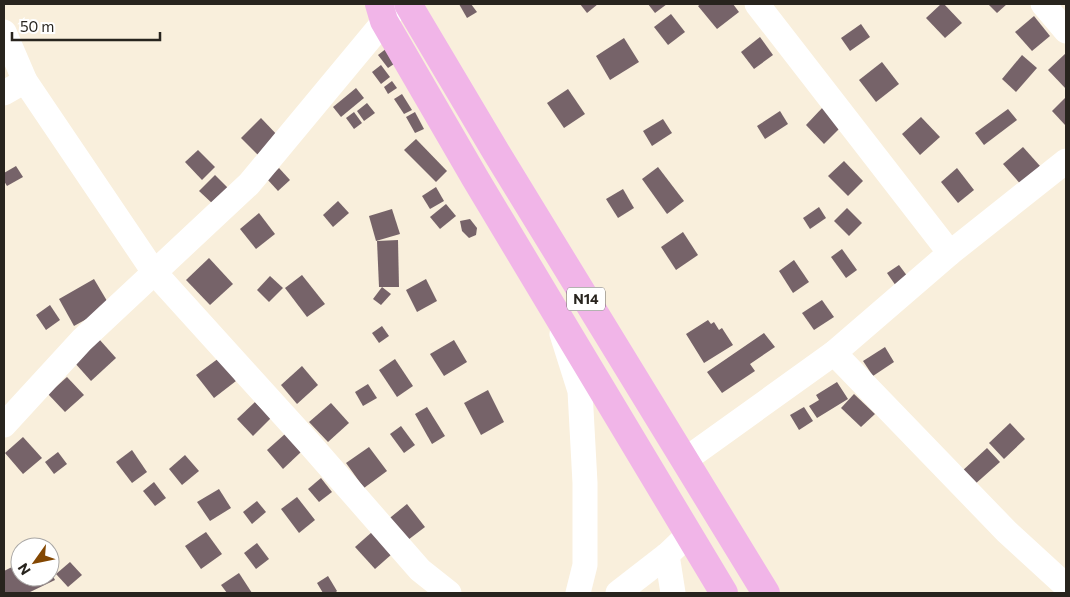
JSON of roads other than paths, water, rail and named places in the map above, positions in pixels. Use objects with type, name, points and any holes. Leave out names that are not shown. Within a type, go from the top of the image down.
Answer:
[{"type":"main road","name":"N14","points":[[408,4],[496,152],[766,593]]},
{"type":"main road","name":"N14","points":[[387,10],[556,316],[724,593]]},
{"type":"street","points":[[1043,4],[1066,31]]},
{"type":"street","points":[[768,8],[950,253]]},
{"type":"street","points":[[4,425],[82,340],[249,184],[387,10]]},
{"type":"street","points":[[4,32],[25,81],[154,272],[308,442],[420,570],[449,593]]},
{"type":"street","points":[[4,93],[25,81]]},
{"type":"street","points":[[685,460],[834,353],[950,253],[1066,161]]},
{"type":"street","points":[[556,316],[580,391],[585,483],[585,565],[578,593]]},
{"type":"street","points":[[834,353],[1007,532],[1066,586]]},
{"type":"street","points":[[618,593],[667,555],[688,535]]},
{"type":"street","points":[[667,555],[673,593]]}]
